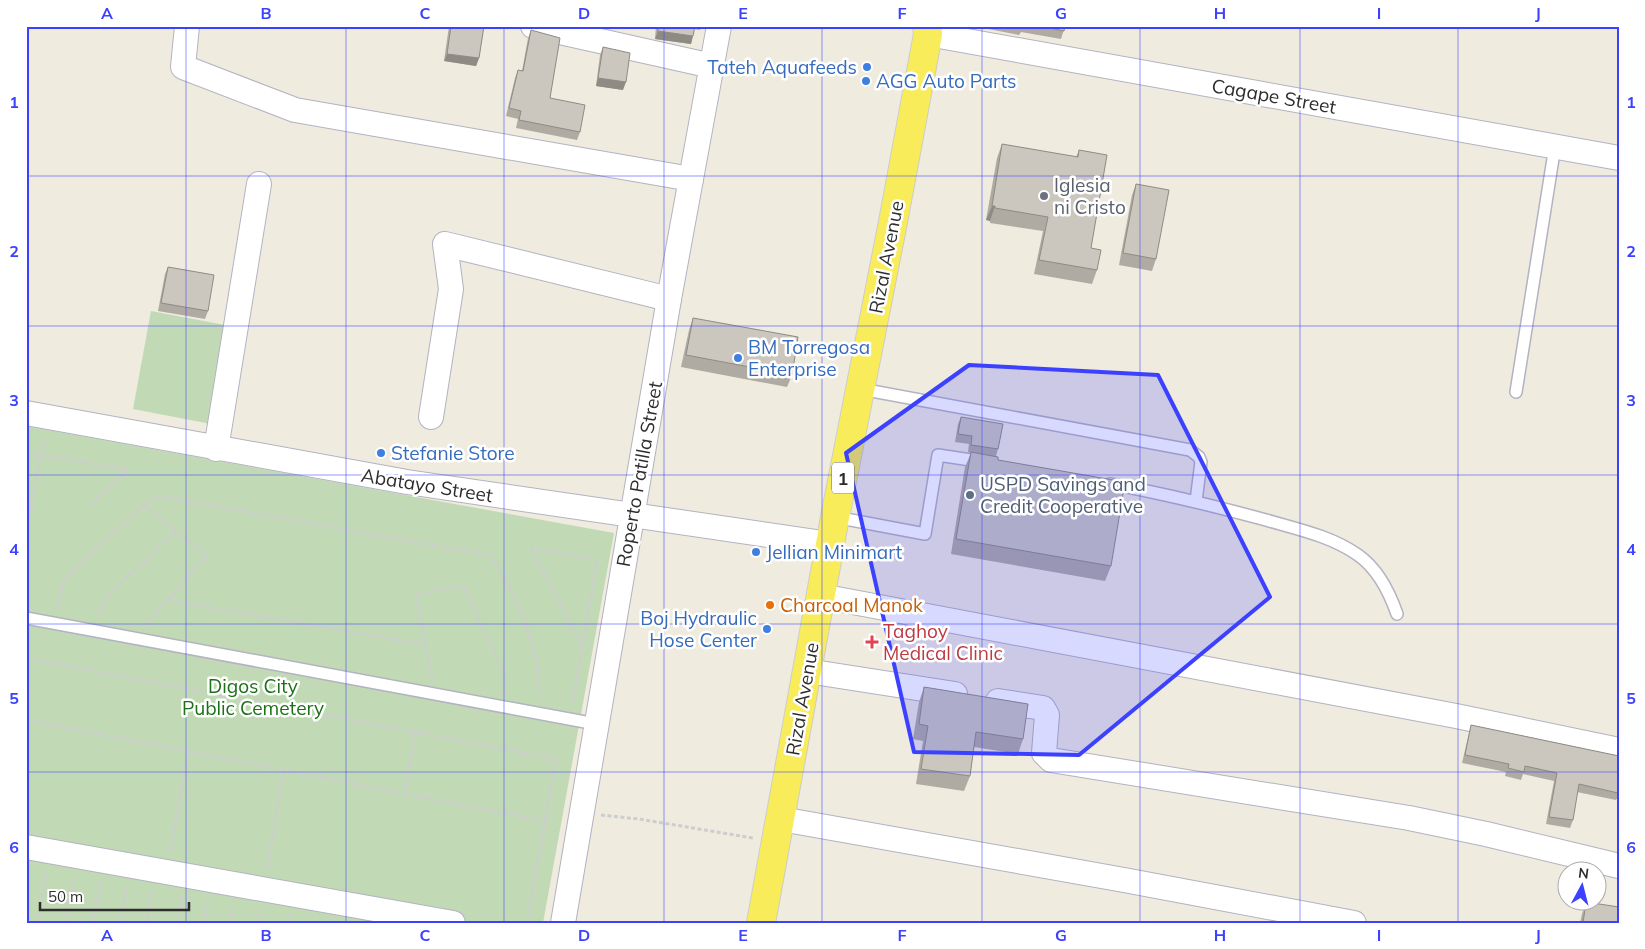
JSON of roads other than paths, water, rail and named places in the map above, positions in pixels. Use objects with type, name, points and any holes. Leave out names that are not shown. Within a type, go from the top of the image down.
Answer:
[{"type":"main road","name":"Rizal Avenue","points":[[762,923],[835,517],[930,29]]},
{"type":"street","points":[[187,26],[183,67],[296,110],[691,179]]},
{"type":"street","points":[[533,26],[712,66]]},
{"type":"street","name":"Roperto Patilla Street","points":[[563,923],[669,298],[719,26]]},
{"type":"street","name":"Cagape Street","points":[[930,29],[1619,158]]},
{"type":"street","points":[[216,449],[259,184]]},
{"type":"street","points":[[431,418],[451,289],[445,244],[669,298]]},
{"type":"street","name":"Abatayo Street","points":[[37,415],[406,482],[830,544]]},
{"type":"street","points":[[821,596],[1456,716],[1619,750]]},
{"type":"street","points":[[807,671],[1043,708],[1047,716],[1044,753],[1051,760],[1409,818],[1486,834],[1619,866]]},
{"type":"street","points":[[779,830],[1124,880],[1354,923]]},
{"type":"street","points":[[26,847],[453,923]]},
{"type":"lane","points":[[1516,392],[1555,146]]},
{"type":"lane","points":[[861,389],[1190,450],[1199,457],[1201,462],[1196,501]]},
{"type":"lane","points":[[835,517],[925,534],[938,454],[995,464]]},
{"type":"lane","points":[[1098,482],[1196,501],[1297,529],[1336,542],[1359,556],[1378,574],[1390,594],[1397,614]]},
{"type":"lane","points":[[26,618],[596,724]]},
{"type":"place","name":"Tateh Aquafeeds","points":[[867,67]]},
{"type":"place","name":"AGG Auto Parts","points":[[866,81]]},
{"type":"place","name":"Iglesia ni Cristo","points":[[1044,196]]},
{"type":"place","name":"BM Torregosa Enterprise","points":[[738,358]]},
{"type":"place","name":"Stefanie Store","points":[[381,453]]},
{"type":"place","name":"USPD Savings and Credit Cooperative","points":[[970,495]]},
{"type":"place","name":"Jellian Minimart","points":[[756,552]]},
{"type":"place","name":"Charcoal Manok","points":[[770,605]]},
{"type":"place","name":"Boj Hydraulic Hose Center","points":[[767,629]]},
{"type":"place","name":"Taghoy Medical Clinic","points":[[872,642]]},
{"type":"park label","name":"Digos City Public Cemetery","points":[[253,697]]}]
